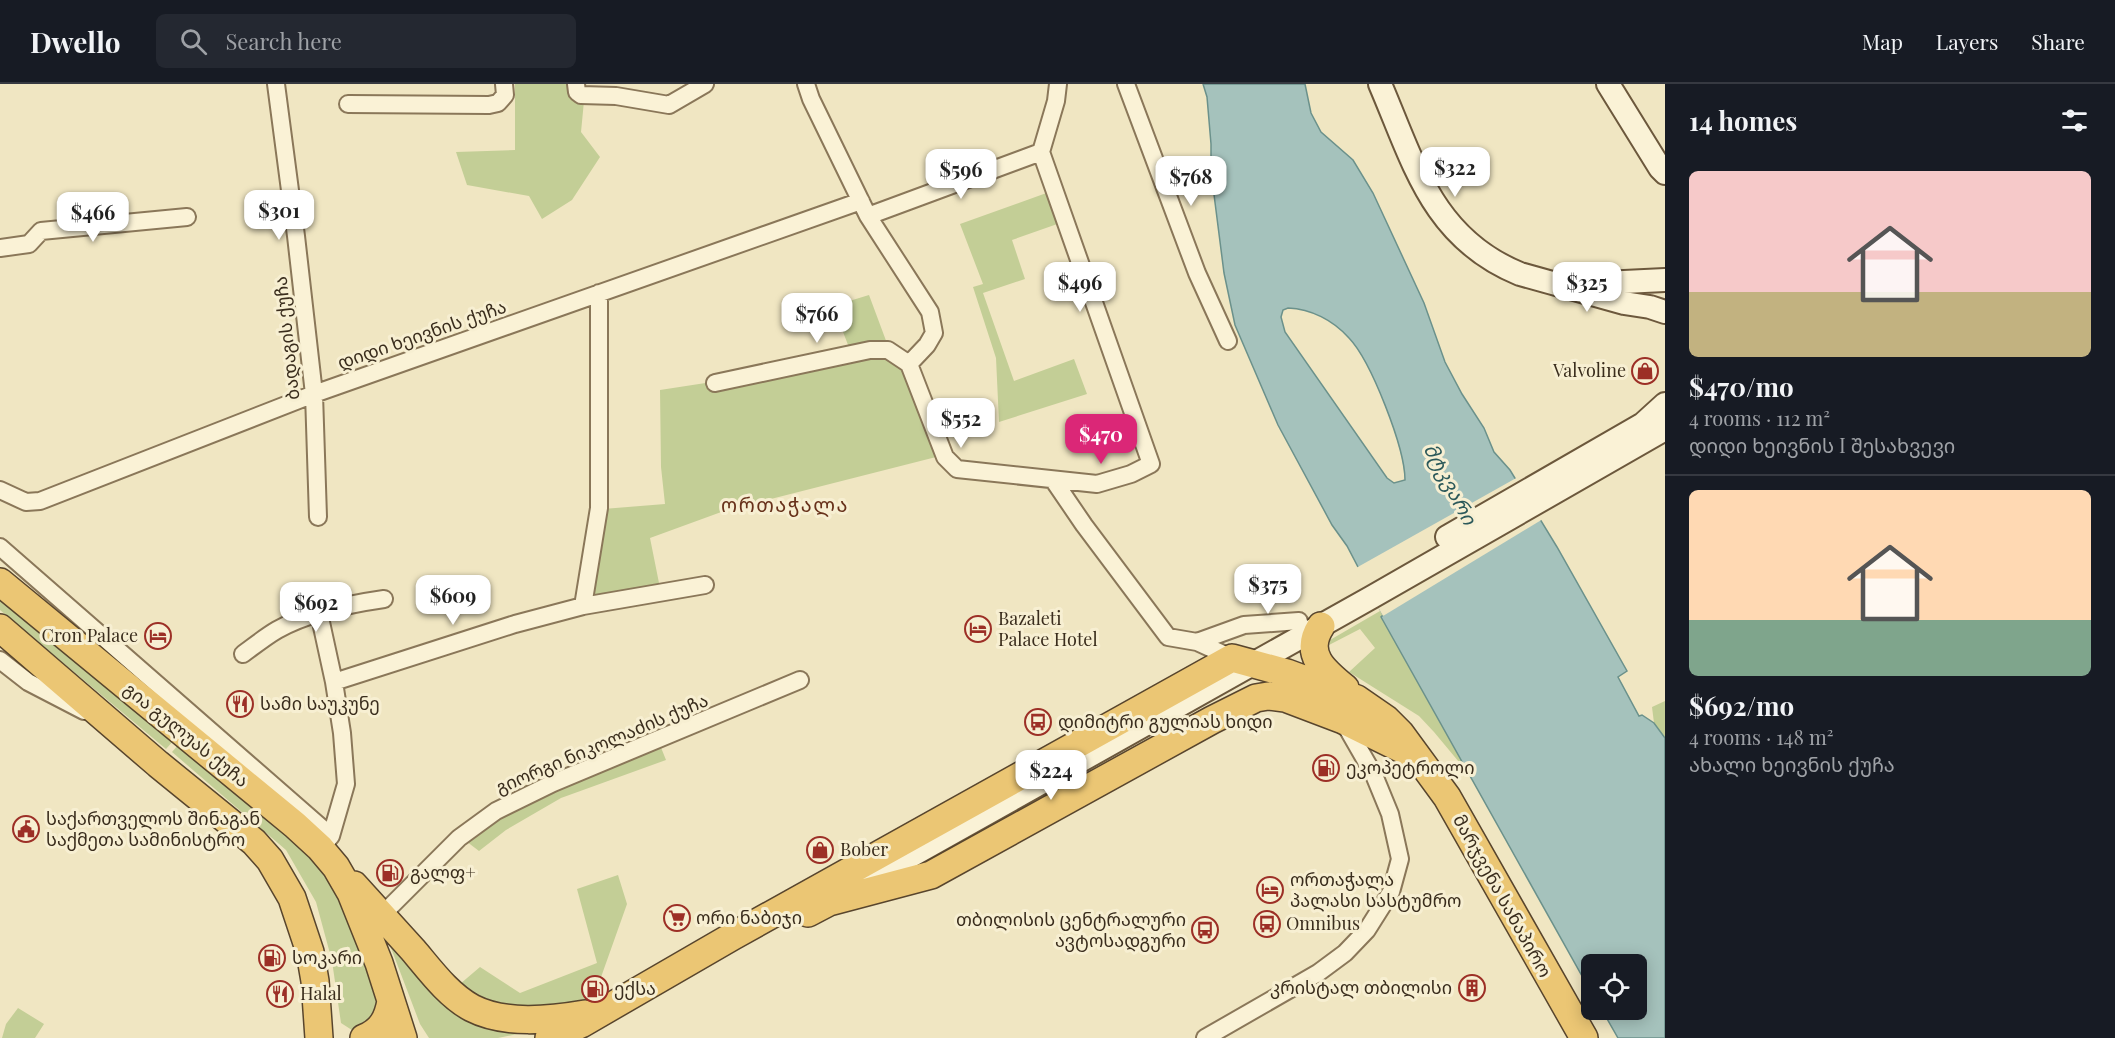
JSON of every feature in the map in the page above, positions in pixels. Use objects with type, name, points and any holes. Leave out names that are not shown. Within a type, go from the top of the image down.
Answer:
[{"type":"highway","name":"გია გულუას ქუჩა","points":[[0,582],[329,851],[351,893],[403,1038]]},
{"type":"highway","points":[[1310,623],[1319,663],[1350,709]]},
{"type":"highway","points":[[0,628],[113,726],[254,842],[270,860],[292,898],[302,924],[312,964],[319,1028],[326,1029],[339,1038]]},
{"type":"highway","points":[[549,1038],[605,1010],[743,930],[1246,655],[1257,685],[1268,696]]},
{"type":"highway","name":"მარჯვენა სანაპირო","points":[[1246,655],[1287,672],[1350,709],[1417,757],[1447,797],[1584,1038]]},
{"type":"highway","points":[[581,1038],[829,902],[931,875],[1212,720],[1256,698],[1268,696]]},
{"type":"highway","name":"მარჯვენა სანაპირო","points":[[1268,696],[1350,709]]},
{"type":"highway","points":[[329,851],[445,987],[471,1007],[501,1017],[519,1018],[569,1017],[605,1010]]},
{"type":"highway","points":[[364,1038],[375,1033],[384,1023],[391,1001]]},
{"type":"main road","points":[[1380,84],[1430,196],[1442,216],[1458,234],[1487,257],[1520,274],[1563,284],[1623,292],[1665,312]]},
{"type":"main road","points":[[1608,84],[1663,176]]},
{"type":"main road","points":[[1623,292],[1665,265]]},
{"type":"main road","points":[[1623,292],[1665,280]]},
{"type":"main road","points":[[1623,292],[1665,327]]},
{"type":"main road","points":[[1531,497],[1642,424],[1665,404]]},
{"type":"main road","points":[[829,902],[984,816],[1246,655],[1310,623],[1531,497],[1665,429]]},
{"type":"street","name":"ბადაგის ქუჩა","points":[[276,84],[314,394],[318,518]]},
{"type":"street","points":[[348,104],[489,105],[498,103],[504,95],[504,84]]},
{"type":"street","points":[[576,84],[577,92],[581,95],[616,96],[669,105],[705,84]]},
{"type":"street","points":[[807,84],[811,99],[865,208],[930,312],[933,333],[927,345],[909,364]]},
{"type":"street","points":[[715,383],[870,350],[888,350],[909,364],[945,457],[957,469],[1097,484],[1131,474],[1150,464],[1041,152],[1056,101],[1058,84]]},
{"type":"street","points":[[1126,84],[1197,273],[1228,341]]},
{"type":"street","name":"დიდი ხეივნის ქუჩა","points":[[0,490],[26,502],[40,501],[314,394],[599,293],[1041,152]]},
{"type":"street","points":[[0,248],[28,243],[40,231],[187,217]]},
{"type":"street","points":[[583,606],[599,508],[599,293]]},
{"type":"street","points":[[1054,481],[1168,637],[1246,655]]},
{"type":"street","name":"გია გულუას ქუჩა","points":[[0,547],[329,851]]},
{"type":"street","points":[[334,682],[515,624],[583,606],[705,585]]},
{"type":"street","points":[[243,654],[277,630],[319,613],[356,603],[384,599]]},
{"type":"street","points":[[319,613],[334,682],[342,733],[346,784],[329,851]]},
{"type":"street","points":[[1197,642],[1244,625],[1310,623]]},
{"type":"street","points":[[0,660],[49,694],[113,726]]},
{"type":"street","name":"გიორგი ნიკოლაძის ქუჩა","points":[[382,915],[459,838],[496,811],[553,783],[800,680]]},
{"type":"street","points":[[1205,1038],[1318,973],[1345,954],[1367,930],[1391,892],[1400,859],[1390,814],[1350,709]]},
{"type":"green space","points":[[515,84],[569,84],[584,101],[581,132],[600,157],[572,200],[542,219],[529,196],[467,185],[456,152],[515,150]]},
{"type":"green space","points":[[1052,191],[1063,222],[1012,240],[1025,279],[983,293],[1014,381],[1074,359],[1087,394],[999,422],[996,358],[973,287],[983,284],[960,224]]},
{"type":"green space","points":[[869,295],[888,346],[850,350],[833,306]]},
{"type":"green space","points":[[886,355],[906,368],[940,456],[724,511],[650,538],[660,588],[591,598],[603,509],[665,504],[661,467],[660,390]]},
{"type":"green space","points":[[0,595],[174,740],[166,749],[0,610]]},
{"type":"green space","points":[[1380,611],[1383,616],[1381,617],[1469,774],[1419,716],[1349,672],[1375,648],[1360,629],[1329,645],[1330,640]]},
{"type":"green space","points":[[1665,701],[1665,738],[1654,723],[1652,707]]},
{"type":"green space","points":[[179,744],[279,824],[332,875],[384,1008],[355,1032],[341,1023],[332,961],[316,902],[286,850],[172,752]]},
{"type":"green space","points":[[660,745],[666,760],[561,798],[506,830],[479,851],[462,838],[497,813]]},
{"type":"green space","points":[[618,875],[627,904],[600,980],[612,997],[597,1004],[532,1009],[490,1002],[460,984],[480,967],[520,993],[597,963],[577,889]]},
{"type":"green space","points":[[383,927],[423,976],[537,1030],[498,1038],[429,1038],[420,1024]]},
{"type":"green space","points":[[18,1008],[44,1024],[35,1038],[2,1038],[6,1024]]},
{"type":"water","name":"მტკვარი","points":[[1203,84],[1305,84],[1311,113],[1321,132],[1353,160],[1373,193],[1424,303],[1445,362],[1462,394],[1484,428],[1494,452],[1510,470],[1557,547],[1627,671],[1618,677],[1639,716],[1642,715],[1654,723],[1665,738],[1665,1038],[1618,1038],[1608,1020],[1647,1020],[1647,954],[1581,954],[1581,974],[1381,617],[1383,615],[1347,546],[1332,525],[1278,425],[1235,325],[1224,273],[1211,171],[1207,97]],"holes":[[[1288,308],[1313,313],[1329,321],[1343,332],[1358,349],[1367,365],[1393,427],[1405,480],[1394,483],[1387,478],[1285,332],[1281,317],[1283,310]]]},
{"type":"pier","points":[[1518,477],[1543,519],[1383,616],[1356,568]]},
{"type":"place","name":"Valvoline","points":[[1645,371]]},
{"type":"place","name":"Bazaleti Palace Hotel","points":[[978,629]]},
{"type":"place","name":"Cron Palace","points":[[158,636]]},
{"type":"place","name":"სამი საუკუნე","points":[[240,704]]},
{"type":"place","name":"დიმიტრი გულიას ხიდი","points":[[1038,722]]},
{"type":"place","name":"ეკოპეტროლი","points":[[1326,768]]},
{"type":"place","name":"საქართველოს შინაგან საქმეთა სამინისტრო","points":[[26,829]]},
{"type":"place","name":"Bober","points":[[820,850]]},
{"type":"place","name":"გალფ+","points":[[390,873]]},
{"type":"place","name":"ორთაჭალა პალასი სასტუმრო","points":[[1270,890]]},
{"type":"place","name":"ორი ნაბიჯი","points":[[677,918]]},
{"type":"place","name":"Omnibus","points":[[1267,924]]},
{"type":"place","name":"თბილისის ცენტრალური ავტოსადგური","points":[[1205,930]]},
{"type":"place","name":"სოკარი","points":[[272,958]]},
{"type":"place","name":"კრისტალ თბილისი","points":[[1472,988]]},
{"type":"place","name":"ექსა","points":[[595,989]]},
{"type":"place","name":"Halal","points":[[280,994]]},
{"type":"district","name":"ორთაჭალა","points":[[785,505]]}]
